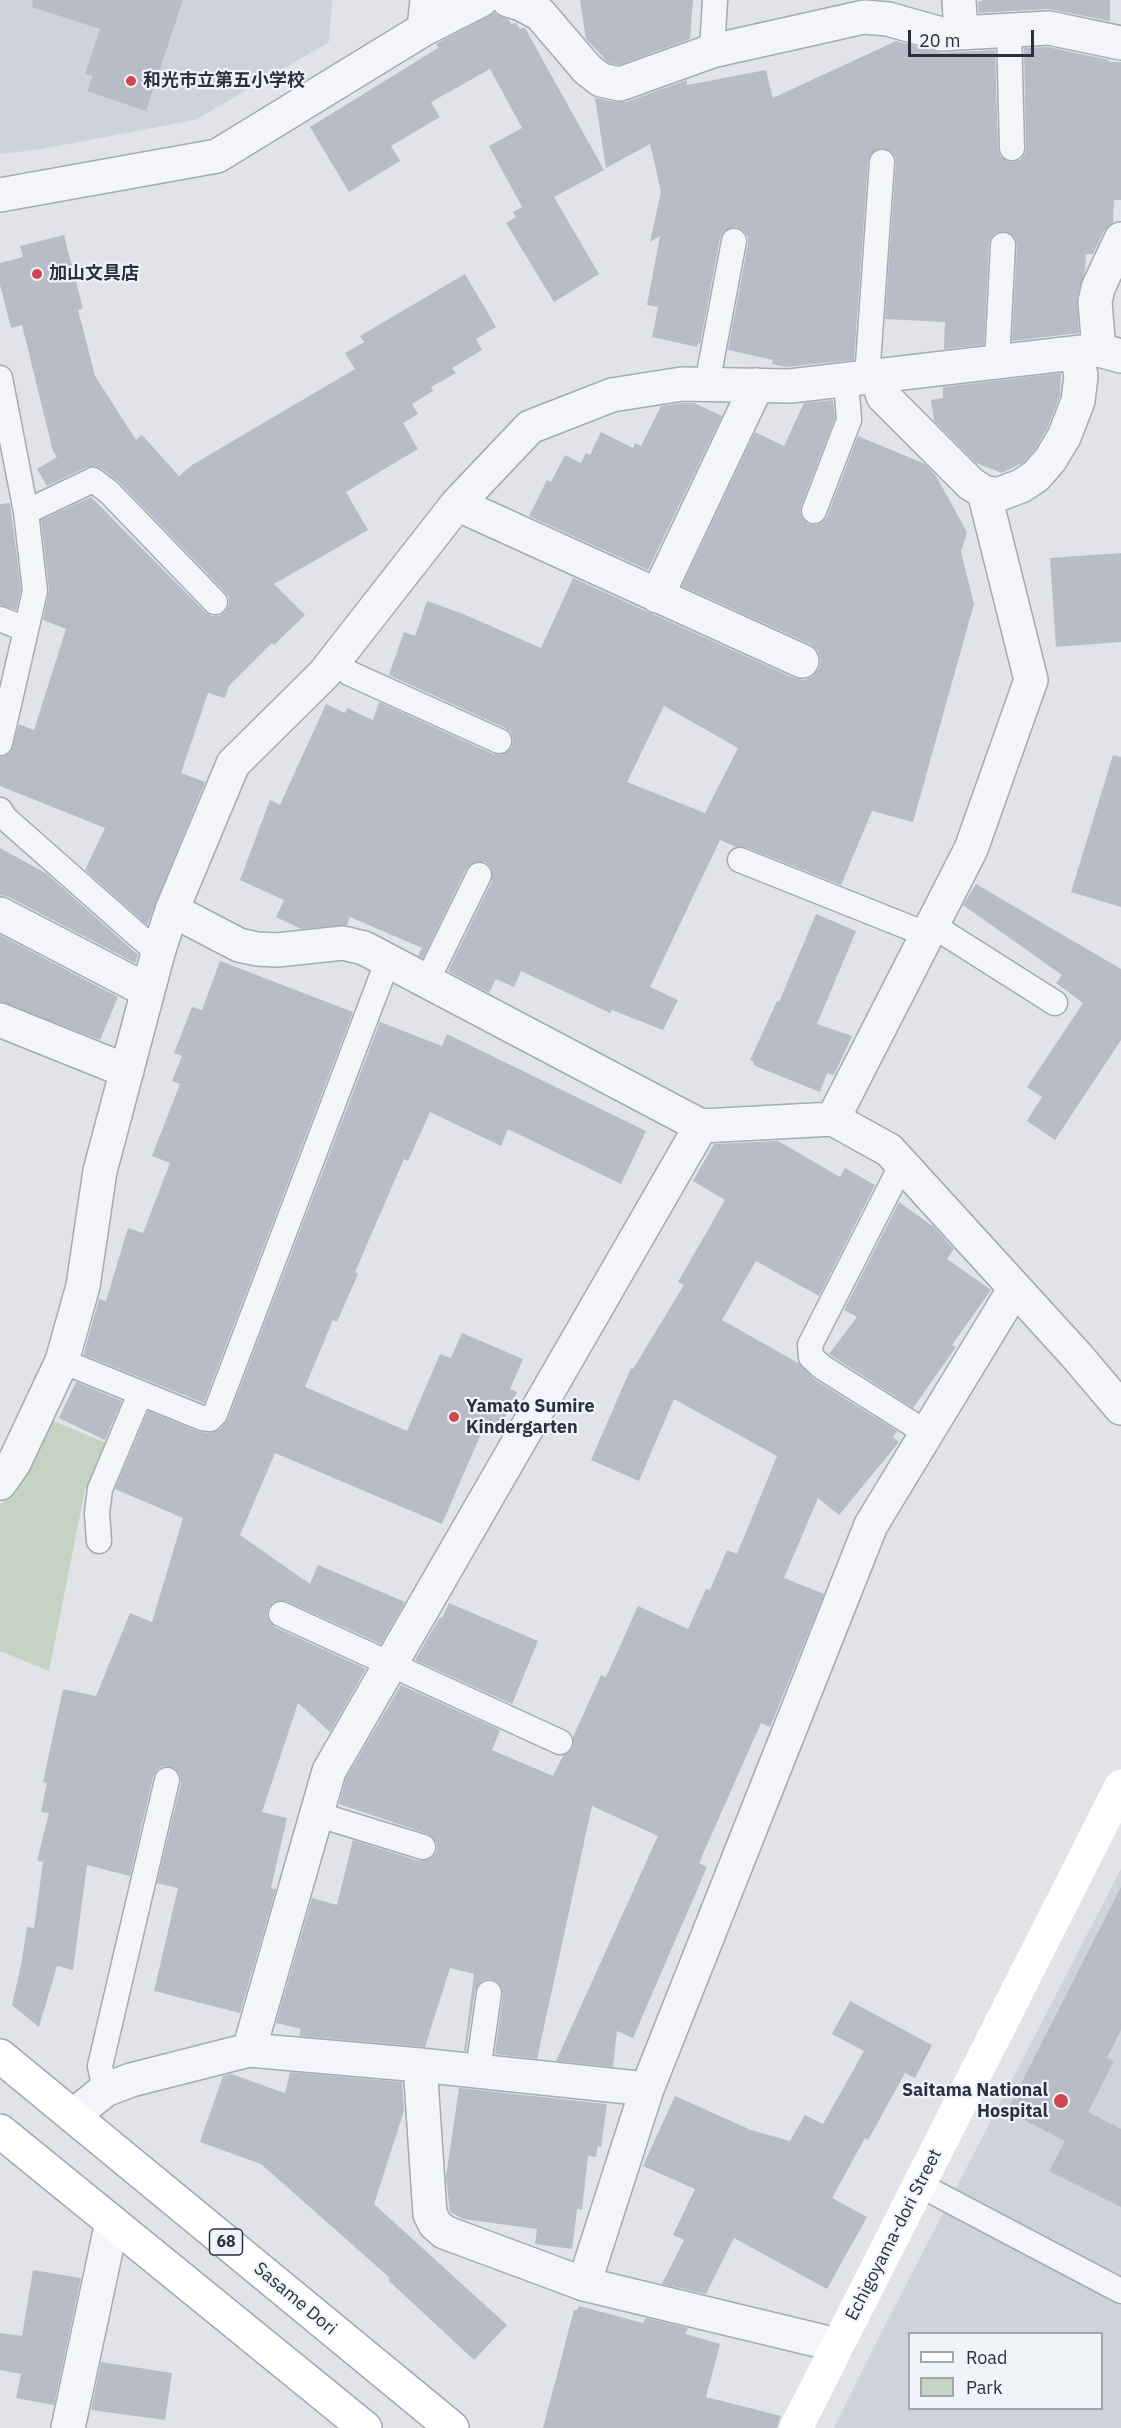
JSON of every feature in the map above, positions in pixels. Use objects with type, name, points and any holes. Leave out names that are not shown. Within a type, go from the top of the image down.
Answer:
[{"type":"main road","name":"Echigoyama-dori Street","points":[[796,2428],[1121,1785]]},
{"type":"main road","name":"Sasame Dori","points":[[0,2056],[452,2428]]},
{"type":"main road","points":[[0,2131],[365,2428]]},
{"type":"street","points":[[0,195],[217,156],[426,14],[482,0]]},
{"type":"street","points":[[508,0],[540,14],[587,69],[601,80],[620,84],[712,51],[864,17],[888,19],[941,34],[1049,27],[1121,43]]},
{"type":"street","points":[[959,0],[961,33]]},
{"type":"street","points":[[864,378],[971,484],[984,492],[997,495],[1021,486],[1036,476],[1050,460],[1064,437],[1078,401],[1081,376],[1099,353],[1095,302],[1098,288],[1121,239]]},
{"type":"street","points":[[0,1483],[14,1463],[62,1361],[81,1294],[100,1171],[158,953],[172,910],[234,764],[324,674],[457,504],[530,427],[612,395],[682,384],[790,386],[1099,353]]},
{"type":"street","points":[[657,596],[757,385]]},
{"type":"street","points":[[833,1119],[971,849],[1031,680],[984,492]]},
{"type":"street","points":[[457,504],[802,661]]},
{"type":"street","points":[[172,910],[239,945],[257,949],[277,950],[343,943],[364,948],[701,1126],[833,1119],[889,1150],[1076,1355],[1121,1408]]},
{"type":"street","points":[[0,914],[148,991]]},
{"type":"street","points":[[0,1020],[127,1071]]},
{"type":"street","points":[[249,2050],[328,1771],[701,1126]]},
{"type":"street","points":[[584,2284],[647,2089],[871,1525],[1015,1288]]},
{"type":"street","points":[[73,2116],[105,2090],[131,2080],[249,2050],[647,2089]]},
{"type":"street","points":[[420,2065],[430,2214],[435,2224],[444,2232],[584,2284],[837,2345]]},
{"type":"street","points":[[68,2428],[112,2222]]},
{"type":"lane","points":[[712,51],[715,0]]},
{"type":"lane","points":[[1009,30],[1012,148]]},
{"type":"lane","points":[[814,511],[864,378],[882,162]]},
{"type":"lane","points":[[707,384],[734,241]]},
{"type":"lane","points":[[997,363],[1003,245]]},
{"type":"lane","points":[[0,378],[26,512],[35,591],[0,743]]},
{"type":"lane","points":[[26,512],[93,480],[110,492],[215,602]]},
{"type":"lane","points":[[0,619],[25,629]]},
{"type":"lane","points":[[333,660],[349,673],[499,741]]},
{"type":"lane","points":[[0,810],[5,818],[158,953]]},
{"type":"lane","points":[[740,860],[930,930],[1055,1003]]},
{"type":"lane","points":[[427,981],[479,875]]},
{"type":"lane","points":[[62,1361],[202,1418],[210,1419],[215,1414],[388,960]]},
{"type":"lane","points":[[902,1164],[810,1345],[811,1357],[822,1367],[926,1432]]},
{"type":"lane","points":[[99,1541],[97,1513],[100,1489],[140,1394]]},
{"type":"lane","points":[[281,1614],[560,1742]]},
{"type":"lane","points":[[105,2090],[100,2066],[167,1779]]},
{"type":"lane","points":[[316,1814],[423,1847]]},
{"type":"lane","points":[[478,2071],[489,1993]]},
{"type":"lane","points":[[920,2185],[1121,2291]]},
{"type":"shaded area","name":"和光市立第五小学校","points":[[0,0],[332,0],[329,42],[195,120],[42,149],[0,154]]},
{"type":"shaded area","name":"Saitama National Hospital","points":[[1121,1869],[1121,2428],[834,2428],[878,2339]]},
{"type":"green space","points":[[49,1419],[108,1444],[85,1490],[49,1671],[0,1651],[0,1506],[18,1479]]},
{"type":"building","points":[[33,0],[183,0],[146,111],[87,91],[93,76],[85,74],[100,29],[32,7]]},
{"type":"building","points":[[580,0],[693,0],[690,39],[619,65],[609,63],[586,39]]},
{"type":"building","points":[[983,0],[1110,0],[1110,21],[1048,9],[979,13],[978,2]]},
{"type":"building","points":[[494,13],[509,20],[511,24],[516,23],[520,29],[525,28],[604,170],[554,197],[599,274],[554,302],[506,223],[516,217],[513,212],[522,207],[489,146],[522,128],[490,69],[431,102],[440,117],[391,146],[400,161],[349,192],[310,127],[438,48],[436,44]]},
{"type":"building","points":[[896,41],[942,53],[995,50],[998,148],[1000,156],[1012,162],[1020,160],[1026,148],[1024,48],[1048,47],[1109,60],[1109,62],[1121,62],[1121,200],[1114,200],[1113,223],[1104,231],[1093,254],[1086,254],[1085,271],[1077,298],[1079,333],[1012,341],[1017,246],[1015,238],[1004,231],[996,233],[989,244],[984,345],[944,349],[945,322],[885,319],[896,163],[895,156],[882,148],[871,154],[868,161],[854,360],[785,367],[772,364],[773,360],[728,350],[748,244],[748,237],[744,231],[736,227],[724,231],[720,238],[700,344],[698,343],[697,347],[652,337],[658,307],[647,305],[660,236],[650,242],[661,192],[650,144],[606,168],[595,98],[626,102],[687,80],[687,85],[766,70],[773,98]]},
{"type":"building","points":[[64,235],[83,309],[78,310],[95,376],[136,440],[142,435],[179,476],[192,465],[355,369],[345,353],[364,342],[360,336],[465,274],[496,327],[476,339],[482,350],[452,368],[456,373],[431,387],[433,391],[412,404],[418,414],[403,423],[418,449],[346,492],[368,530],[274,584],[305,615],[274,645],[272,643],[229,686],[225,698],[208,693],[181,773],[205,782],[147,925],[85,870],[105,828],[0,786],[0,757],[11,752],[19,724],[34,730],[66,629],[43,620],[49,590],[41,520],[91,497],[205,612],[212,616],[219,616],[229,605],[229,598],[225,592],[119,482],[102,469],[95,466],[87,467],[47,486],[37,469],[57,457],[53,451],[22,325],[11,328],[0,285],[0,263],[23,257],[20,246]]},
{"type":"building","points":[[1061,373],[1060,396],[1047,429],[1024,462],[1002,473],[976,463],[934,421],[931,400],[943,398],[943,387]]},
{"type":"building","points":[[833,400],[835,418],[801,506],[800,513],[803,519],[808,524],[816,525],[827,517],[858,436],[925,464],[936,476],[967,532],[961,552],[974,604],[913,822],[872,811],[841,885],[745,847],[736,847],[720,840],[650,987],[678,1000],[663,1030],[612,1010],[610,1013],[521,971],[514,987],[496,979],[489,993],[448,971],[492,881],[491,868],[485,862],[472,863],[466,869],[423,958],[418,956],[422,948],[350,917],[347,925],[301,929],[276,917],[284,900],[240,880],[270,800],[280,805],[326,704],[345,713],[347,708],[373,720],[379,702],[493,754],[501,755],[512,747],[513,739],[505,728],[389,675],[404,632],[415,636],[427,601],[461,613],[541,648],[573,578],[794,678],[804,680],[813,676],[819,669],[821,660],[818,651],[810,644],[682,586],[755,432],[784,446],[804,403]],"holes":[[[664,706],[738,748],[705,813],[627,782]]]},
{"type":"building","points":[[694,403],[722,416],[648,570],[529,516],[547,480],[551,482],[565,455],[581,463],[586,453],[590,455],[601,432],[633,448],[635,443],[641,446],[661,406]]},
{"type":"building","points":[[10,503],[21,590],[16,610],[0,605],[0,504]]},
{"type":"building","points":[[1121,553],[1121,642],[1056,647],[1050,558]]},
{"type":"building","points":[[1113,755],[1121,757],[1121,907],[1071,892]]},
{"type":"building","points":[[0,848],[47,874],[138,955],[135,963],[9,897],[0,895]]},
{"type":"building","points":[[976,884],[1121,969],[1121,1040],[1055,1140],[1027,1121],[1042,1097],[1027,1087],[1083,1003],[1056,983],[1062,975],[963,905]]},
{"type":"building","points":[[816,914],[856,931],[817,1024],[852,1036],[834,1075],[827,1073],[820,1092],[753,1065],[754,1062],[750,1060],[777,1001],[779,1002]]},
{"type":"building","points":[[0,935],[118,997],[100,1040],[0,1002]]},
{"type":"building","points":[[220,961],[353,1012],[204,1403],[84,1355],[84,1353],[99,1299],[106,1301],[128,1228],[143,1233],[170,1163],[152,1156],[180,1084],[172,1081],[182,1056],[174,1053],[192,1007],[202,1010]]},
{"type":"building","points":[[380,1022],[442,1046],[447,1034],[646,1131],[621,1184],[508,1129],[501,1146],[430,1112],[408,1161],[404,1159],[355,1272],[358,1274],[337,1322],[333,1320],[305,1387],[407,1431],[440,1354],[451,1358],[462,1333],[523,1359],[510,1389],[517,1392],[497,1435],[483,1429],[442,1524],[275,1453],[240,1535],[310,1584],[318,1565],[405,1602],[381,1644],[286,1601],[273,1602],[268,1609],[267,1616],[275,1627],[366,1669],[330,1732],[298,1703],[262,1812],[287,1818],[271,1888],[276,1889],[240,2013],[154,1991],[178,1888],[157,1883],[181,1783],[176,1769],[163,1766],[153,1777],[130,1876],[87,1865],[73,1970],[57,1966],[39,2027],[12,2005],[27,1927],[34,1928],[43,1862],[37,1861],[49,1813],[41,1812],[47,1783],[43,1782],[63,1689],[96,1696],[130,1613],[152,1622],[183,1518],[115,1489],[148,1411],[197,1431],[208,1433],[220,1429],[228,1419]]},
{"type":"building","points":[[778,1141],[840,1177],[845,1168],[875,1185],[819,1296],[756,1261],[722,1320],[800,1364],[814,1379],[897,1431],[893,1437],[899,1442],[839,1515],[818,1498],[784,1578],[824,1594],[770,1727],[761,1723],[699,1863],[707,1867],[633,2038],[617,2031],[613,2067],[556,2061],[658,1836],[592,1806],[537,2059],[495,2054],[503,1994],[498,1982],[490,1979],[483,1980],[475,1990],[466,2051],[464,2051],[474,1974],[450,1968],[425,2047],[299,2036],[301,2029],[276,2023],[312,1898],[337,1905],[353,1840],[419,1861],[432,1858],[437,1851],[437,1843],[428,1834],[339,1804],[346,1778],[401,1685],[500,1730],[492,1750],[553,1776],[563,1756],[573,1748],[573,1737],[601,1675],[606,1677],[638,1606],[688,1629],[706,1589],[710,1590],[727,1550],[737,1554],[777,1456],[674,1399],[639,1481],[591,1460],[631,1368],[633,1369],[684,1285],[678,1282],[725,1200],[693,1181],[714,1144]]},
{"type":"building","points":[[899,1202],[934,1227],[954,1249],[947,1259],[991,1290],[952,1345],[956,1347],[913,1408],[829,1354],[857,1317],[844,1310]]},
{"type":"building","points":[[76,1382],[122,1401],[105,1440],[59,1418]]},
{"type":"building","points":[[449,1603],[538,1641],[512,1704],[415,1660]]},
{"type":"building","points":[[1121,1887],[1121,2030],[1107,2058],[1114,2061],[1088,2112],[1121,2129],[1121,2207],[1049,2171],[1065,2141],[1007,2111]]},
{"type":"building","points":[[850,2001],[932,2045],[915,2078],[905,2073],[868,2140],[865,2138],[832,2198],[867,2217],[827,2289],[734,2238],[706,2294],[662,2284],[684,2240],[673,2235],[695,2189],[643,2166],[675,2096],[751,2130],[790,2141],[805,2115],[823,2124],[864,2051],[832,2034]]},
{"type":"building","points":[[290,2072],[402,2082],[404,2111],[374,2204],[507,2325],[474,2360],[388,2280],[390,2278],[261,2164],[200,2142],[223,2076],[231,2074],[285,2093]]},
{"type":"building","points":[[459,2088],[607,2104],[601,2147],[598,2146],[596,2157],[588,2156],[582,2210],[577,2209],[572,2249],[535,2244],[537,2229],[463,2219],[450,2212],[446,2177]]},
{"type":"building","points":[[33,2270],[81,2278],[54,2405],[16,2398],[21,2374],[0,2370],[0,2333],[22,2336]]},
{"type":"building","points":[[579,2306],[643,2323],[646,2318],[688,2328],[685,2334],[720,2344],[706,2397],[781,2416],[777,2428],[543,2428],[574,2310],[577,2310]]},
{"type":"building","points":[[101,2362],[172,2373],[165,2420],[91,2410]]},
{"type":"place","name":"和光市立第五小学校","points":[[131,81]]},
{"type":"place","name":"加山文具店","points":[[37,274]]},
{"type":"place","name":"Yamato Sumire Kindergarten","points":[[454,1417]]},
{"type":"place","name":"Saitama National Hospital","points":[[1061,2101]]}]
